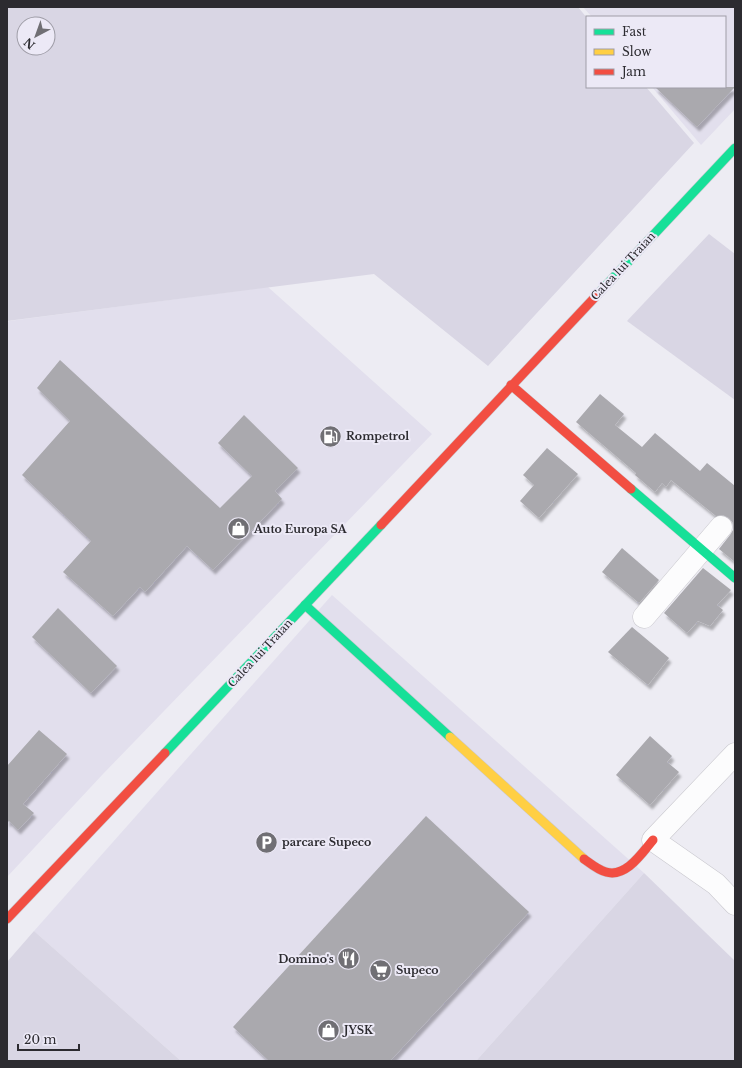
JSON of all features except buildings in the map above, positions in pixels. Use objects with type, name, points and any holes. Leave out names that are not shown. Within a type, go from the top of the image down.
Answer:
[{"type":"main road","name":"Calea lui Traian","points":[[7,919],[735,148]]},
{"type":"main road","points":[[512,385],[735,578]]},
{"type":"main road","points":[[305,605],[589,862],[610,873],[621,872],[628,868],[653,840]]},
{"type":"street","points":[[644,617],[721,527]]},
{"type":"street","points":[[735,754],[653,840],[716,884],[735,904]]},
{"type":"shaded area","points":[[7,7],[578,7],[586,17],[586,88],[647,88],[694,143],[488,366],[374,274],[7,321]]},
{"type":"shaded area","points":[[583,7],[735,7],[735,109],[701,145],[653,88],[726,88],[726,16],[591,16]]},
{"type":"shaded area","points":[[709,234],[735,254],[735,400],[627,321]]},
{"type":"shaded area","points":[[268,287],[432,434],[103,774],[7,877],[7,323],[9,321]]},
{"type":"shaded area","points":[[332,595],[644,873],[476,1061],[181,1061],[34,931]]},
{"type":"shaded area","points":[[644,873],[735,961],[735,1061],[476,1061]]},
{"type":"shaded area","points":[[34,931],[181,1061],[7,1061],[7,962]]},
{"type":"traffic: fast","points":[[597,295],[735,148]]},
{"type":"traffic: fast","points":[[631,489],[735,578]]},
{"type":"traffic: fast","points":[[165,753],[381,525]]},
{"type":"traffic: fast","points":[[305,605],[450,737]]},
{"type":"traffic: slow","points":[[450,737],[584,859]]},
{"type":"traffic: jam","points":[[381,525],[597,295]]},
{"type":"traffic: jam","points":[[511,385],[631,489]]},
{"type":"traffic: jam","points":[[7,919],[165,753]]},
{"type":"traffic: jam","points":[[584,859],[603,871],[613,873],[627,868],[639,857],[653,840]]},
{"type":"place","name":"Rompetrol","points":[[331,436]]},
{"type":"place","name":"Auto Europa SA","points":[[238,529]]},
{"type":"place","name":"parcare Supeco","points":[[267,842]]},
{"type":"place","name":"Domino's","points":[[349,959]]},
{"type":"place","name":"Supeco","points":[[380,970]]},
{"type":"place","name":"JYSK","points":[[328,1030]]}]
